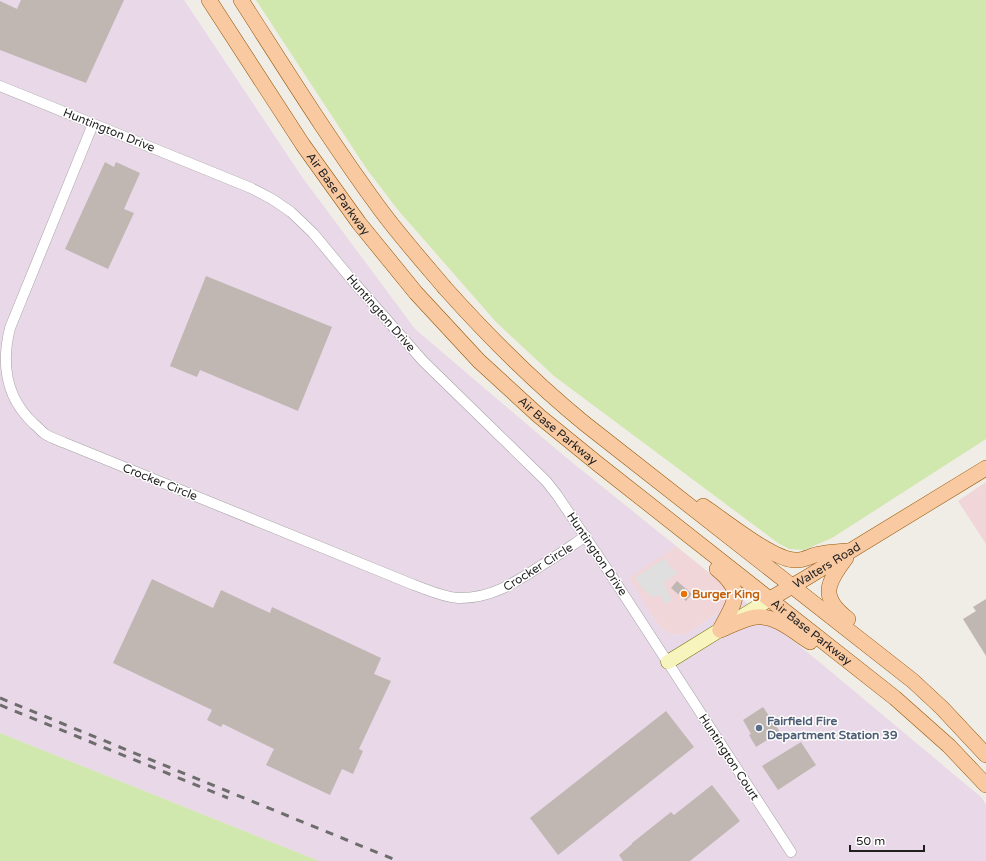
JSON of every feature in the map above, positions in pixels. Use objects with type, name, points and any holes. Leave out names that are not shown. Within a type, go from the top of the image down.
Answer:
[{"type":"main road","name":"Air Base Parkway","points":[[209,0],[338,196],[416,293],[480,361],[539,416],[630,490],[850,662],[922,722],[949,746],[986,785]]},
{"type":"main road","name":"Air Base Parkway","points":[[240,0],[364,186],[435,276],[497,344],[554,398],[638,466],[914,681],[942,708],[986,755]]},
{"type":"main road","points":[[638,466],[716,514],[760,545],[782,557],[795,561],[819,554],[852,550]]},
{"type":"main road","name":"Walters Road","points":[[770,599],[986,468]]},
{"type":"main road","points":[[630,490],[676,536],[729,579],[733,584],[735,600],[720,630]]},
{"type":"main road","points":[[852,550],[833,575],[828,587],[831,601],[837,611],[898,659],[914,681]]},
{"type":"main road","points":[[720,630],[755,617],[768,618],[776,621],[824,650],[850,662]]},
{"type":"street","name":"Huntington Drive","points":[[0,86],[251,188],[272,199],[291,212],[313,233],[423,361],[546,481],[586,536],[668,662]]},
{"type":"street","name":"Crocker Circle","points":[[93,124],[10,328],[6,344],[5,361],[8,382],[16,401],[25,415],[44,433],[65,443],[414,585],[438,594],[458,598],[477,597],[495,592],[508,586],[586,536]]},
{"type":"street","name":"Walters Road","points":[[668,662],[770,599]]},
{"type":"street","name":"Huntington Court","points":[[668,662],[791,852]]},
{"type":"shaded area","points":[[0,0],[184,0],[302,177],[415,329],[563,455],[676,546],[629,578],[662,629],[671,634],[678,635],[688,633],[725,608],[728,597],[728,588],[982,798],[986,805],[986,861],[319,861],[0,733]]},
{"type":"shaded area","points":[[986,482],[986,544],[958,501]]},
{"type":"shaded area","points":[[676,546],[728,588],[728,597],[725,608],[688,633],[678,635],[671,634],[662,629],[628,578]]},
{"type":"shaded area","points":[[665,558],[671,568],[678,572],[664,584],[672,600],[665,604],[660,595],[653,597],[649,595],[635,578]]},
{"type":"green space","points":[[256,0],[986,0],[986,439],[832,538],[804,550],[789,549],[778,543],[554,376],[496,322],[398,210],[366,168]]},
{"type":"green space","points":[[0,733],[319,861],[0,861]]},
{"type":"building","points":[[21,0],[124,0],[86,83],[0,50],[0,1],[17,9]]},
{"type":"building","points":[[105,162],[114,167],[116,162],[140,173],[124,209],[134,213],[108,269],[65,249]]},
{"type":"building","points":[[206,276],[332,327],[298,411],[200,370],[197,377],[170,366]]},
{"type":"building","points":[[152,579],[213,608],[221,590],[270,613],[272,607],[381,658],[374,674],[391,681],[359,749],[363,751],[353,774],[342,769],[330,795],[266,765],[274,749],[223,724],[221,727],[207,720],[212,710],[113,663]]},
{"type":"building","name":"Burger King","points":[[677,581],[692,594],[686,601],[671,588]]},
{"type":"building","points":[[986,599],[986,656],[963,619],[976,611],[973,607]]},
{"type":"building","points":[[763,707],[780,732],[756,747],[743,720]]},
{"type":"building","points":[[666,711],[694,747],[558,855],[530,818]]},
{"type":"building","points":[[801,742],[816,765],[778,790],[762,766]]},
{"type":"building","points":[[712,785],[740,821],[690,861],[623,861],[619,855],[632,843],[671,812],[674,815]]},
{"type":"railway","points":[[0,698],[398,861]]},
{"type":"railway","points":[[0,705],[228,798]]},
{"type":"place","name":"Burger King","points":[[684,594]]},
{"type":"place","name":"Fairfield Fire Department Station 39","points":[[759,728]]}]
